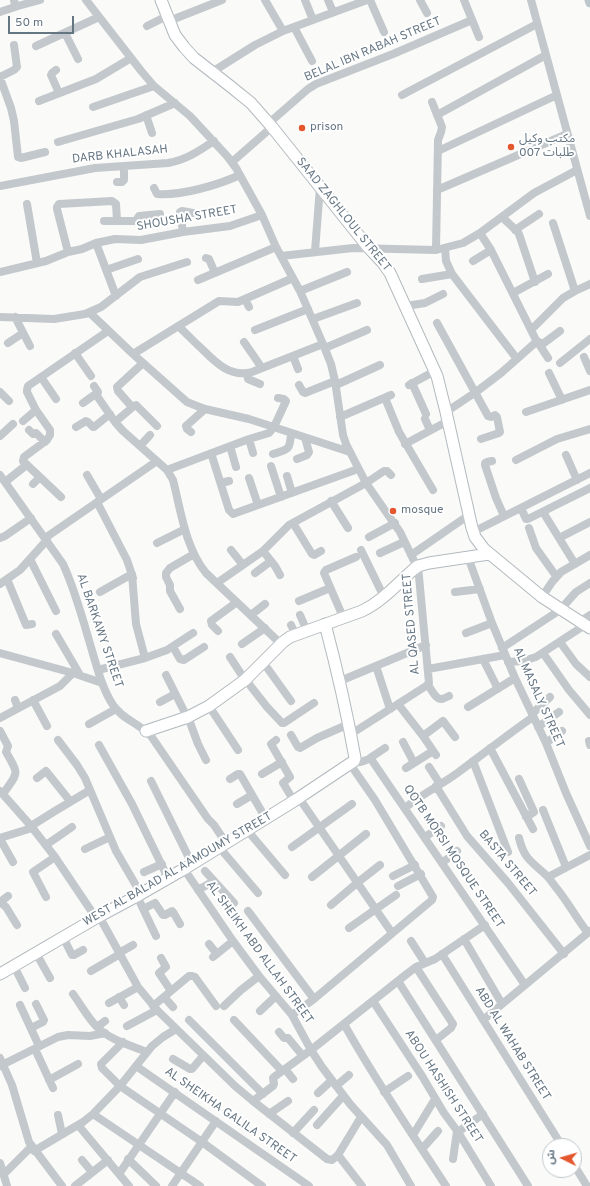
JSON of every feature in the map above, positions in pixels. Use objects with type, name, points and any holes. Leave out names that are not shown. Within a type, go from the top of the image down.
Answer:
[{"type":"street","points":[[0,12],[16,3],[40,0]]},
{"type":"street","points":[[86,0],[154,86],[190,116],[232,162],[262,215],[276,247],[300,291],[324,346],[336,383],[343,435],[350,452],[366,483],[394,523],[418,567]]},
{"type":"street","name":"SAAD ZAGHLOUL STREET","points":[[161,0],[175,35],[184,47],[194,58],[251,103],[390,273],[435,371],[447,416],[473,532],[480,546],[542,597],[585,625]]},
{"type":"street","points":[[148,26],[222,0]]},
{"type":"street","points":[[265,0],[283,31]]},
{"type":"street","points":[[304,0],[313,20]]},
{"type":"street","points":[[328,0],[333,12]]},
{"type":"street","points":[[212,72],[255,45],[283,31],[368,0],[384,32]]},
{"type":"street","points":[[420,0],[427,13]]},
{"type":"street","points":[[464,0],[479,37]]},
{"type":"street","points":[[530,0],[590,216]]},
{"type":"street","points":[[36,46],[99,17]]},
{"type":"street","name":"BELAL IBN RABAH STREET","points":[[232,162],[312,86],[393,54],[472,20]]},
{"type":"street","points":[[402,95],[537,24]]},
{"type":"street","points":[[294,27],[312,61]]},
{"type":"street","points":[[65,33],[78,59]]},
{"type":"street","points":[[14,45],[17,66],[14,70],[0,78],[13,115],[18,157],[21,158],[45,152]]},
{"type":"street","points":[[437,115],[546,55]]},
{"type":"street","points":[[39,102],[96,79],[131,58]]},
{"type":"street","points":[[56,70],[51,75],[59,93]]},
{"type":"street","points":[[93,107],[154,86]]},
{"type":"street","points":[[438,151],[556,95]]},
{"type":"street","points":[[432,102],[442,129],[438,140],[437,190],[440,249],[452,274],[517,359]]},
{"type":"street","points":[[58,142],[130,121],[175,103]]},
{"type":"street","points":[[146,115],[152,133]]},
{"type":"street","points":[[437,190],[567,134]]},
{"type":"street","name":"DARB KHALASAH","points":[[0,186],[95,168],[177,162],[198,152],[214,141]]},
{"type":"street","points":[[117,182],[122,182],[124,180],[124,166]]},
{"type":"street","points":[[281,256],[368,247],[440,249],[463,243],[480,233],[534,193],[577,170]]},
{"type":"street","points":[[154,188],[157,194],[173,193],[213,185],[240,176]]},
{"type":"street","points":[[176,191],[240,176]]},
{"type":"street","points":[[315,252],[320,187]]},
{"type":"street","points":[[68,252],[57,209],[59,204],[112,201],[116,204],[117,221]]},
{"type":"street","points":[[27,204],[37,263]]},
{"type":"street","points":[[183,232],[180,212],[193,213]]},
{"type":"street","points":[[104,221],[136,221],[139,216],[160,214]]},
{"type":"street","points":[[515,230],[539,214]]},
{"type":"street","name":"SHOUSHA STREET","points":[[0,272],[52,259],[68,252],[116,238],[141,240],[183,232],[230,226],[262,215]]},
{"type":"street","points":[[502,216],[515,230],[522,241],[535,282]]},
{"type":"street","points":[[553,223],[574,291]]},
{"type":"street","points":[[480,233],[491,250],[536,340],[548,358]]},
{"type":"street","points":[[96,243],[116,296]]},
{"type":"street","points":[[198,280],[215,273],[237,259],[276,247]]},
{"type":"street","points":[[472,261],[491,250]]},
{"type":"street","points":[[206,258],[209,259],[215,273]]},
{"type":"street","points":[[106,270],[138,259]]},
{"type":"street","points":[[0,317],[54,319],[90,313],[101,307],[140,277],[187,262]]},
{"type":"street","points":[[300,291],[347,272]]},
{"type":"street","points":[[422,279],[452,274]]},
{"type":"street","points":[[513,293],[548,274]]},
{"type":"street","points":[[133,354],[219,301],[236,302],[293,278]]},
{"type":"street","points":[[531,330],[558,302],[574,291],[590,284]]},
{"type":"street","points":[[406,306],[425,303],[443,294]]},
{"type":"street","points":[[244,299],[249,307]]},
{"type":"street","points":[[313,319],[357,303]]},
{"type":"street","points":[[255,330],[308,309]]},
{"type":"street","points":[[90,313],[187,402],[206,409],[249,419],[350,452]]},
{"type":"street","points":[[15,317],[30,346]]},
{"type":"street","points":[[437,323],[488,416],[496,416],[500,430],[499,433],[481,439]]},
{"type":"street","points":[[178,326],[219,365],[235,373],[247,374],[367,330]]},
{"type":"street","points":[[536,340],[540,343],[544,343],[560,330]]},
{"type":"street","points":[[61,497],[23,461],[24,457],[45,442],[50,435],[50,430],[36,410],[27,390],[28,386],[108,331]]},
{"type":"street","points":[[8,343],[23,333]]},
{"type":"street","points":[[560,363],[590,339]]},
{"type":"street","points":[[406,444],[430,430],[501,373],[535,343],[536,340]]},
{"type":"street","points":[[244,342],[262,368]]},
{"type":"street","points":[[75,353],[91,376]]},
{"type":"street","points":[[293,356],[298,369]]},
{"type":"street","points":[[584,357],[590,371]]},
{"type":"street","points":[[132,407],[118,391],[117,387],[143,363]]},
{"type":"street","points":[[299,384],[302,392],[305,393],[336,383],[380,365]]},
{"type":"street","points":[[430,430],[426,416],[410,384],[435,371]]},
{"type":"street","points":[[549,373],[562,400]]},
{"type":"street","points":[[247,374],[247,378],[249,380],[260,384]]},
{"type":"street","points":[[41,378],[56,399]]},
{"type":"street","points":[[83,403],[95,390],[97,396],[123,431],[167,470],[173,480],[185,529],[199,564],[281,644]]},
{"type":"street","points":[[526,412],[590,390]]},
{"type":"street","points":[[0,392],[9,401]]},
{"type":"street","points":[[340,417],[388,396],[398,432],[433,490]]},
{"type":"street","points":[[167,470],[248,439],[266,434],[274,427],[286,401],[278,398]]},
{"type":"street","points":[[116,422],[135,405],[138,406],[157,426]]},
{"type":"street","points":[[191,432],[186,426],[206,409]]},
{"type":"street","points":[[23,421],[36,410]]},
{"type":"street","points":[[76,428],[86,421],[94,427],[110,414]]},
{"type":"street","points":[[0,436],[13,424]]},
{"type":"street","points":[[516,460],[557,439],[590,429]]},
{"type":"street","points":[[29,430],[33,434],[36,433],[45,442]]},
{"type":"street","points":[[272,454],[288,448],[290,445],[291,433]]},
{"type":"street","points":[[140,446],[150,435]]},
{"type":"street","points":[[297,459],[307,455],[309,452],[305,438]]},
{"type":"street","points":[[248,439],[253,453]]},
{"type":"street","points":[[230,446],[236,466]]},
{"type":"street","points":[[211,453],[225,482],[231,512],[233,514],[358,469]]},
{"type":"street","points":[[566,455],[577,480]]},
{"type":"street","points":[[32,624],[26,625],[4,581],[20,570],[46,539],[99,500],[157,461]]},
{"type":"street","points":[[492,461],[485,463],[485,465],[496,498],[504,516]]},
{"type":"street","points":[[2,479],[24,467],[25,463]]},
{"type":"street","points":[[271,466],[281,497]]},
{"type":"street","points":[[217,583],[263,551],[286,527],[366,483],[384,471],[389,472],[391,475]]},
{"type":"street","points":[[473,532],[590,474]]},
{"type":"street","points":[[87,475],[127,560],[132,574],[135,599]]},
{"type":"street","points":[[287,476],[292,493]]},
{"type":"street","points":[[33,484],[40,477]]},
{"type":"street","points":[[250,478],[258,505]]},
{"type":"street","name":"AL BARKAWY STREET","points":[[2,479],[63,564],[69,577],[102,682],[113,705],[154,739],[208,819],[214,824],[222,845],[258,893]]},
{"type":"street","points":[[521,508],[527,519],[590,488]]},
{"type":"street","points":[[331,502],[348,528]]},
{"type":"street","points":[[543,512],[575,564]]},
{"type":"street","points":[[411,555],[469,516]]},
{"type":"street","points":[[0,538],[31,518]]},
{"type":"street","points":[[559,538],[590,522]]},
{"type":"street","points":[[293,523],[312,554],[314,555],[321,551]]},
{"type":"street","points":[[368,537],[394,523]]},
{"type":"street","points":[[529,528],[536,548],[556,576]]},
{"type":"street","points":[[157,543],[185,529]]},
{"type":"street","points":[[380,553],[404,542]]},
{"type":"street","points":[[231,550],[243,565]]},
{"type":"street","points":[[263,551],[280,575]]},
{"type":"street","points":[[180,609],[170,591],[170,585],[166,574],[170,568],[194,554]]},
{"type":"street","points":[[343,617],[324,575],[324,571],[358,554],[384,597]]},
{"type":"street","points":[[146,731],[188,717],[209,706],[245,679],[287,639],[294,630],[307,631],[368,608],[384,597],[418,567],[429,563],[489,554]]},
{"type":"street","points":[[542,597],[556,576],[590,555]]},
{"type":"street","name":"AL MASALY STREET","points":[[468,557],[505,655],[546,743],[566,793],[590,846]]},
{"type":"street","points":[[30,558],[56,611]]},
{"type":"street","points":[[255,572],[271,561]]},
{"type":"street","name":"AL QASED STREET","points":[[291,735],[300,748],[317,738],[350,729],[390,709],[428,685],[426,645],[418,567]]},
{"type":"street","points":[[100,592],[132,574]]},
{"type":"street","points":[[132,574],[136,624],[145,658]]},
{"type":"street","points":[[505,655],[560,610],[576,592],[590,583]]},
{"type":"street","points":[[299,601],[330,588]]},
{"type":"street","points":[[455,592],[480,589]]},
{"type":"street","points":[[218,632],[211,621],[237,602]]},
{"type":"street","points":[[251,615],[265,604]]},
{"type":"street","points":[[300,615],[307,631]]},
{"type":"street","points":[[428,669],[505,655],[529,659],[536,658],[585,625],[590,615]]},
{"type":"street","points":[[466,633],[492,623]]},
{"type":"street","points":[[325,624],[350,729],[355,758],[352,763]]},
{"type":"street","points":[[242,644],[264,628]]},
{"type":"street","points":[[98,670],[145,658],[173,647],[193,633]]},
{"type":"street","points":[[56,634],[76,674]]},
{"type":"street","points":[[560,642],[576,664],[590,677]]},
{"type":"street","points":[[340,682],[426,645]]},
{"type":"street","points":[[173,647],[182,660],[204,647]]},
{"type":"street","points":[[0,653],[102,682]]},
{"type":"street","points":[[543,653],[569,690],[590,715]]},
{"type":"street","points":[[230,657],[245,679],[282,723],[314,704]]},
{"type":"street","points":[[483,658],[498,689]]},
{"type":"street","points":[[263,662],[291,701]]},
{"type":"street","points":[[376,666],[390,709]]},
{"type":"street","points":[[0,718],[17,704],[33,700],[60,686],[76,674]]},
{"type":"street","points":[[166,675],[188,717],[198,744],[206,760]]},
{"type":"street","points":[[468,707],[515,678]]},
{"type":"street","points":[[428,685],[432,692],[440,699],[449,696]]},
{"type":"street","points":[[160,702],[175,694]]},
{"type":"street","points":[[405,808],[473,761],[533,716],[550,697]]},
{"type":"street","points":[[33,700],[47,726]]},
{"type":"street","points":[[398,704],[424,736],[435,753],[406,768]]},
{"type":"street","points":[[209,706],[238,750]]},
{"type":"street","points":[[89,724],[116,709]]},
{"type":"street","points":[[538,727],[559,712]]},
{"type":"street","points":[[424,736],[442,721],[455,737]]},
{"type":"street","points":[[0,731],[8,746],[6,752],[16,771],[15,777],[2,795],[32,827],[55,857],[98,917],[138,987],[155,1008],[203,1056],[253,1102],[329,1160],[332,1160],[338,1155],[361,1117]]},
{"type":"street","points":[[546,743],[562,732]]},
{"type":"street","points":[[58,740],[77,765],[90,790],[116,851],[139,895],[143,909],[156,936]]},
{"type":"street","points":[[276,740],[271,744],[290,777],[283,783],[319,828],[392,933]]},
{"type":"street","points":[[403,742],[414,763]]},
{"type":"street","points":[[99,745],[132,804],[168,878]]},
{"type":"street","points":[[352,763],[360,763],[385,748]]},
{"type":"street","points":[[490,748],[533,829]]},
{"type":"street","name":"QOTB MORSI MOSQUE STREET","points":[[370,758],[526,985]]},
{"type":"street","points":[[473,761],[508,852]]},
{"type":"street","points":[[262,774],[282,762]]},
{"type":"street","points":[[292,1015],[432,900],[433,897],[376,800],[352,763]]},
{"type":"street","name":"WEST AL BALAD AL AAMOUMY STREET","points":[[0,974],[168,878],[266,819],[352,763]]},
{"type":"street","name":"BASTA STREET","points":[[429,767],[467,836],[508,883],[564,954]]},
{"type":"street","points":[[37,778],[46,771],[70,801]]},
{"type":"street","points":[[230,779],[240,774],[266,819]]},
{"type":"street","points":[[519,779],[534,812],[526,817]]},
{"type":"street","name":"AL SHEIKH ABD ALLAH STREET","points":[[151,781],[198,890],[259,976],[292,1015],[311,1050],[343,1096],[387,1145],[411,1186]]},
{"type":"street","points":[[14,862],[0,838],[32,827],[70,801],[90,790]]},
{"type":"street","points":[[237,804],[252,795]]},
{"type":"street","points":[[292,847],[352,804]]},
{"type":"street","points":[[543,810],[566,867]]},
{"type":"street","points":[[425,837],[441,826]]},
{"type":"street","points":[[46,845],[72,827]]},
{"type":"street","points":[[247,830],[285,876]]},
{"type":"street","points":[[312,877],[366,834]]},
{"type":"street","points":[[85,849],[110,837]]},
{"type":"street","points":[[483,1020],[589,932],[580,922],[548,877],[528,859],[521,847],[519,838]]},
{"type":"street","points":[[442,863],[457,851]]},
{"type":"street","points":[[548,877],[590,855]]},
{"type":"street","points":[[46,897],[32,872],[55,857]]},
{"type":"street","points":[[144,872],[162,864]]},
{"type":"street","points":[[331,905],[380,865]]},
{"type":"street","points":[[393,876],[415,865]]},
{"type":"street","points":[[205,871],[234,903]]},
{"type":"street","points":[[398,886],[420,874]]},
{"type":"street","points":[[198,890],[214,881]]},
{"type":"street","points":[[349,928],[396,895]]},
{"type":"street","points":[[8,896],[0,902],[6,907],[17,925]]},
{"type":"street","points":[[143,909],[155,903],[165,916],[172,911],[180,924]]},
{"type":"street","points":[[248,911],[314,998]]},
{"type":"street","points":[[253,1102],[273,1086],[273,1077],[311,1050],[416,967],[432,961],[485,925]]},
{"type":"street","points":[[63,937],[72,955],[83,950]]},
{"type":"street","points":[[464,939],[502,1004]]},
{"type":"street","points":[[209,944],[215,956],[233,941]]},
{"type":"street","points":[[411,941],[425,963]]},
{"type":"street","points":[[91,971],[133,945]]},
{"type":"street","points":[[36,953],[50,978]]},
{"type":"street","name":"ABD AL WAHAB STREET","points":[[442,954],[557,1138]]},
{"type":"street","points":[[161,958],[166,968],[159,973],[174,1007]]},
{"type":"street","points":[[14,966],[25,988]]},
{"type":"street","points":[[416,967],[453,1024],[452,1028],[436,1040]]},
{"type":"street","points":[[127,1026],[155,1008],[167,994],[189,976],[193,976],[220,1006],[259,976]]},
{"type":"street","points":[[398,981],[528,1186]]},
{"type":"street","points":[[109,1003],[138,987]]},
{"type":"street","points":[[260,1011],[276,996]]},
{"type":"street","points":[[119,997],[124,1005]]},
{"type":"street","points":[[73,998],[97,1027],[110,1037],[147,1052]]},
{"type":"street","name":"ABOU HASHISH STREET","points":[[373,1001],[422,1076],[435,1099],[458,1131],[491,1186]]},
{"type":"street","points":[[31,1028],[44,1020],[36,1004]]},
{"type":"street","points":[[20,1005],[31,1028],[51,1084],[78,1064]]},
{"type":"street","points":[[189,1020],[263,1094]]},
{"type":"street","points":[[234,1020],[293,1079]]},
{"type":"street","points":[[97,1027],[105,1021]]},
{"type":"street","points":[[344,1024],[384,1092],[446,1186]]},
{"type":"street","points":[[4,1174],[32,1149],[78,1125],[93,1114],[120,1086],[147,1052],[158,1041],[176,1029]]},
{"type":"street","points":[[62,1186],[32,1149],[26,1136],[16,1096],[1,1063],[62,1036],[90,1036],[105,1033]]},
{"type":"street","points":[[280,1036],[288,1038],[303,1056]]},
{"type":"street","points":[[123,1042],[101,1064],[102,1068],[120,1086],[202,1142],[262,1186]]},
{"type":"street","points":[[173,1058],[192,1069],[203,1056]]},
{"type":"street","name":"AL SHEIKHA GALILA STREET","points":[[136,1066],[310,1186]]},
{"type":"street","points":[[318,1093],[349,1075]]},
{"type":"street","points":[[384,1092],[408,1076]]},
{"type":"street","points":[[119,1174],[175,1092]]},
{"type":"street","points":[[317,1125],[343,1096]]},
{"type":"street","points":[[413,1135],[435,1099]]},
{"type":"street","points":[[269,1114],[288,1101]]},
{"type":"street","points":[[293,1133],[314,1110]]},
{"type":"street","points":[[93,1114],[200,1186]]},
{"type":"street","points":[[453,1159],[458,1131],[483,1114]]},
{"type":"street","points":[[58,1115],[62,1134]]},
{"type":"street","points":[[172,1186],[216,1121]]},
{"type":"street","points":[[78,1125],[87,1141],[108,1160],[129,1186]]},
{"type":"street","points":[[422,1150],[438,1131]]},
{"type":"street","points":[[338,1155],[362,1186]]},
{"type":"street","points":[[82,1160],[92,1172]]},
{"type":"street","points":[[75,1186],[108,1160]]},
{"type":"street","points":[[128,1160],[156,1186]]},
{"type":"street","points":[[0,1163],[7,1186]]},
{"type":"place","name":"prison","points":[[302,128]]},
{"type":"place","name":"مكتب وكيل طلبات 007","points":[[511,147]]},
{"type":"place","name":"mosque","points":[[393,511]]}]
